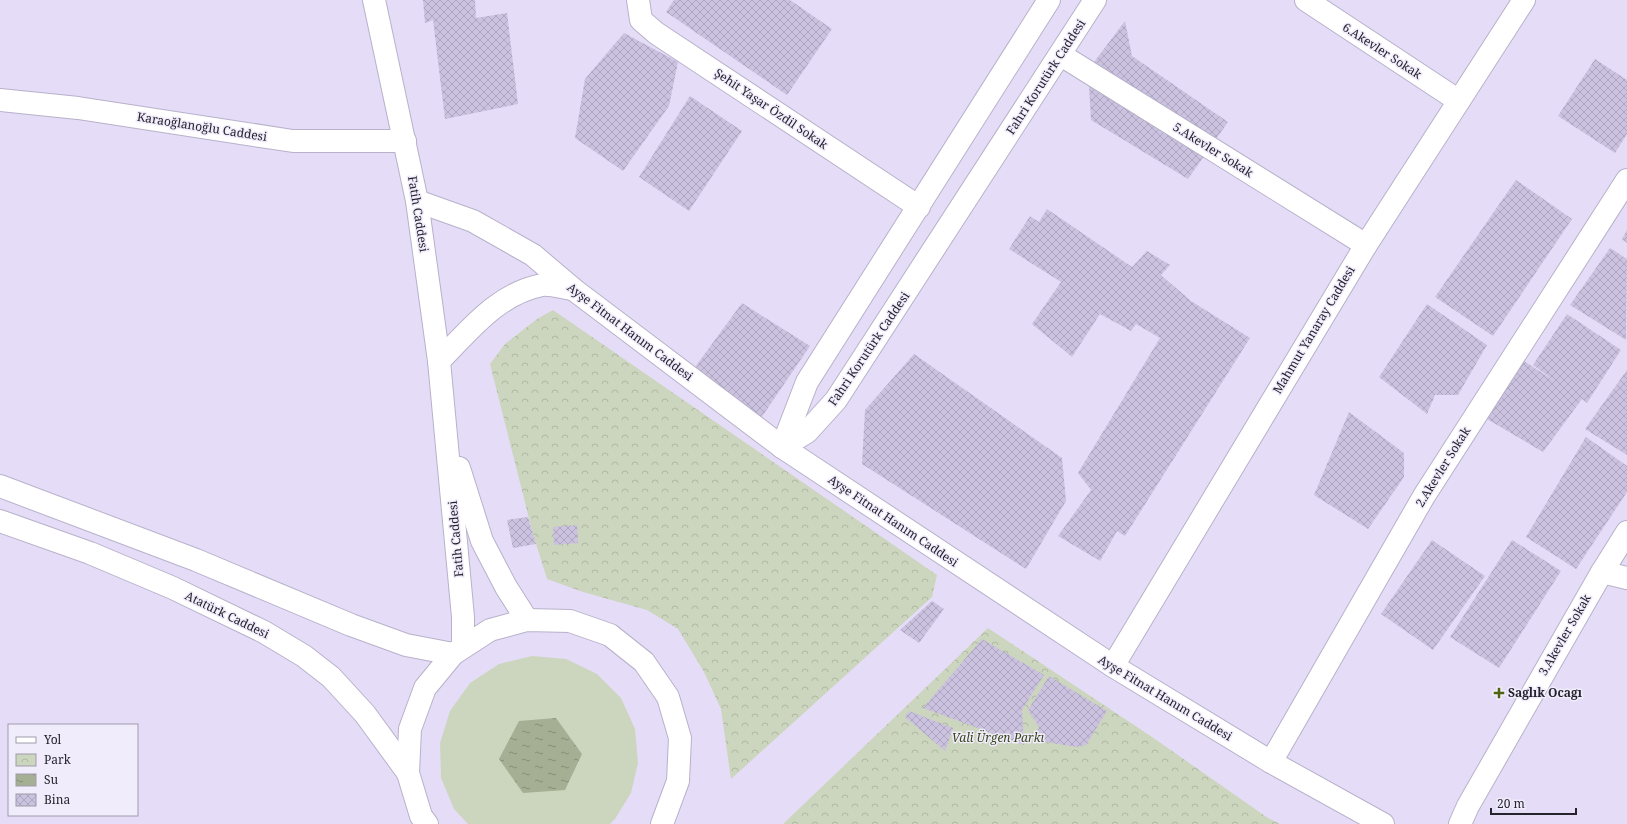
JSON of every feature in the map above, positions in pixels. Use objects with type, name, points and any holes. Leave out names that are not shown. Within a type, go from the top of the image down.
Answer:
[{"type":"street","name":"Fatih Caddesi","points":[[374,0],[417,201],[439,361],[463,617],[458,650]]},
{"type":"street","name":"Şehit Yaşar Özdil Sokak","points":[[638,0],[641,20],[656,32],[918,207]]},
{"type":"street","points":[[782,447],[807,382],[1049,0]]},
{"type":"street","name":"Fahri Korutürk Caddesi","points":[[782,447],[807,432],[836,400],[1061,55],[1095,0]]},
{"type":"street","name":"6.Akevler Sokak","points":[[1306,0],[1459,101]]},
{"type":"street","name":"Mahmut Yanaray Caddesi","points":[[1113,666],[1366,245],[1524,0]]},
{"type":"street","name":"5.Akevler Sokak","points":[[1061,55],[1366,245]]},
{"type":"street","name":"Karaoğlanoğlu Caddesi","points":[[0,100],[78,108],[293,141],[405,141]]},
{"type":"street","name":"2.Akevler Sokak","points":[[1271,762],[1421,501],[1627,180]]},
{"type":"street","name":"Ayşe Fitnat Hanım Caddesi","points":[[417,201],[473,220],[533,255],[573,289],[782,447],[1113,666],[1271,762],[1384,824]]},
{"type":"street","points":[[439,361],[487,312],[512,295],[544,285],[573,289]]},
{"type":"street","name":"Fatih Caddesi","points":[[446,431],[482,541],[506,587],[527,620]]},
{"type":"street","points":[[0,486],[196,560],[351,625],[406,645],[458,650]]},
{"type":"street","name":"Atatürk Caddesi","points":[[0,521],[90,553],[173,588],[264,632],[304,656],[332,677],[365,714],[408,773],[421,816],[427,824]]},
{"type":"street","name":"3.Akevler Sokak","points":[[1460,824],[1468,806],[1602,572],[1627,532]]},
{"type":"street","points":[[1602,572],[1627,578]]},
{"type":"street","name":"Atatürk Caddesi","points":[[408,773],[410,729],[425,688],[458,650],[490,630],[527,620],[570,621],[610,635],[644,662],[668,697],[680,738],[679,767],[678,781],[663,823]]},
{"type":"green space","points":[[553,310],[937,575],[932,597],[731,779],[721,709],[704,672],[678,629],[647,610],[583,592],[547,579],[533,534],[490,364],[505,344],[537,319]]},
{"type":"green space","name":"Vali Ürgen Parkı","points":[[988,628],[1152,737],[1268,818],[1280,824],[783,824]]},
{"type":"green space","points":[[532,656],[566,659],[597,674],[621,698],[635,729],[638,763],[631,793],[615,819],[610,824],[468,824],[454,809],[441,778],[440,743],[450,711],[470,683],[499,664]]},
{"type":"water","points":[[556,718],[582,754],[565,790],[523,793],[499,759],[519,721]]},
{"type":"building","points":[[423,0],[475,0],[476,18],[507,13],[518,104],[445,119],[433,20],[425,23]]},
{"type":"building","points":[[674,0],[790,0],[832,29],[787,95],[666,12]]},
{"type":"building","points":[[1125,21],[1132,56],[1228,122],[1188,179],[1091,120],[1088,70]]},
{"type":"building","points":[[624,33],[678,62],[669,106],[623,171],[575,138],[585,79]]},
{"type":"building","points":[[1595,59],[1627,80],[1627,134],[1615,153],[1558,116]]},
{"type":"building","points":[[690,96],[742,131],[689,211],[639,177]]},
{"type":"building","points":[[1516,180],[1572,219],[1493,336],[1435,297]]},
{"type":"building","points":[[1047,209],[1132,267],[1147,251],[1170,265],[1161,275],[1191,301],[1250,338],[1125,536],[1117,531],[1100,561],[1058,536],[1091,490],[1078,473],[1160,338],[1136,324],[1131,331],[1100,314],[1072,357],[1032,324],[1061,282],[1009,249],[1030,216],[1039,222]]},
{"type":"building","points":[[1627,230],[1627,243],[1622,239]]},
{"type":"building","points":[[1610,248],[1627,259],[1626,340],[1570,305]]},
{"type":"building","points":[[742,303],[810,346],[759,421],[690,374]]},
{"type":"building","points":[[1427,304],[1487,345],[1458,395],[1435,395],[1427,414],[1379,377]]},
{"type":"building","points":[[1567,314],[1621,350],[1587,403],[1582,399],[1543,452],[1487,419],[1524,361],[1556,382],[1533,365]]},
{"type":"building","points":[[914,354],[1062,458],[1066,501],[1026,569],[862,464],[865,410]]},
{"type":"building","points":[[1627,370],[1627,455],[1585,429]]},
{"type":"building","points":[[1349,412],[1404,453],[1404,477],[1368,529],[1314,495]]},
{"type":"building","points":[[1586,437],[1627,466],[1627,492],[1576,569],[1526,537]]},
{"type":"building","points":[[528,517],[536,544],[513,548],[507,520]]},
{"type":"building","points":[[577,525],[578,543],[554,545],[553,527]]},
{"type":"building","points":[[1432,540],[1485,576],[1433,650],[1381,614]]},
{"type":"building","points":[[1512,540],[1561,571],[1499,668],[1450,637]]},
{"type":"building","points":[[932,601],[944,609],[919,643],[900,630]]},
{"type":"building","points":[[982,639],[1044,675],[1022,710],[1024,745],[923,708]]},
{"type":"building","points":[[1049,676],[1107,711],[1086,745],[1077,747],[1033,740],[1039,727],[1028,710]]},
{"type":"building","points":[[909,711],[953,728],[945,751],[905,717]]},
{"type":"place","name":"Saglık Ocagı","points":[[1499,693]]}]
